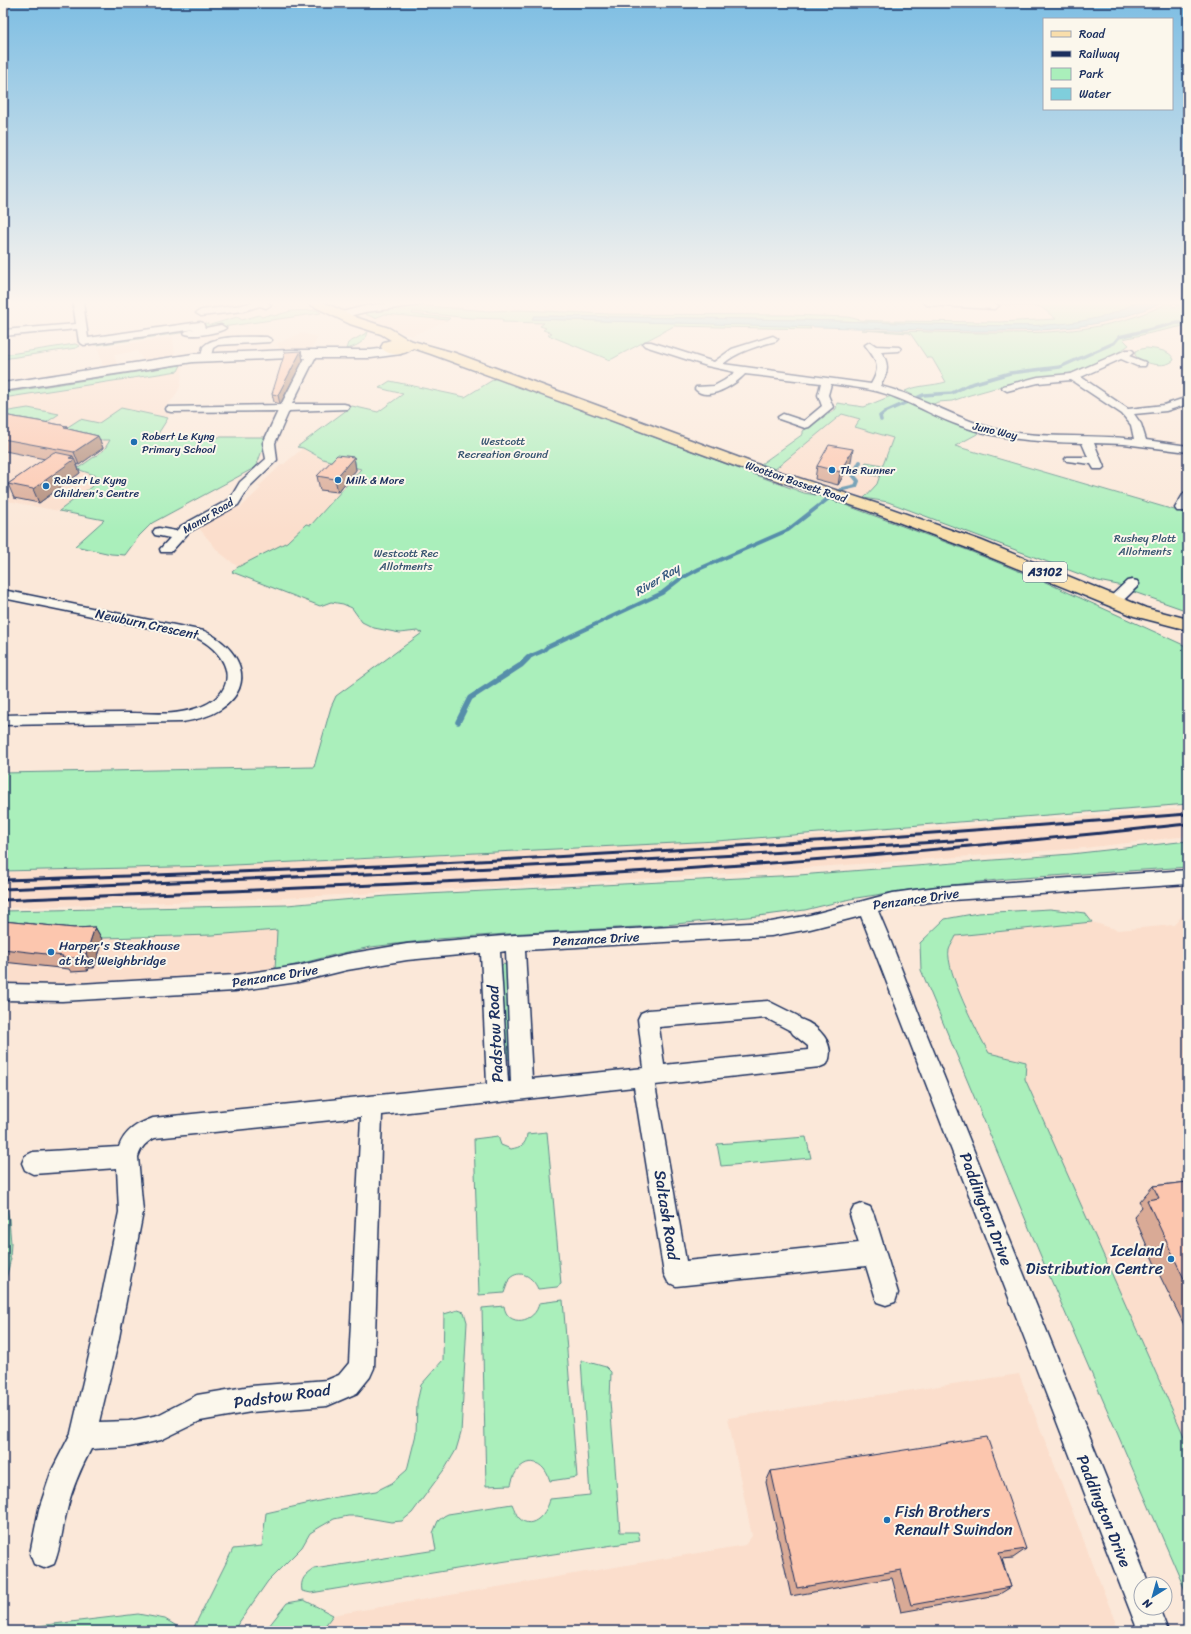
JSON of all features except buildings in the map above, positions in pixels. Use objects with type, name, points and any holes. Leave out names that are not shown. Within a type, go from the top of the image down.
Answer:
[{"type":"main road","points":[[3,387],[58,378]]},
{"type":"main road","name":"Wootton Bassett Road","points":[[511,378],[731,459],[991,550],[1140,612],[1186,623]]},
{"type":"main road","name":"Wootton Bassett Road","points":[[1140,612],[1166,629],[1188,640]]},
{"type":"street","name":"Manor Road","points":[[166,549],[185,529],[234,502],[244,485],[271,460],[272,458],[268,448],[269,443],[300,378]]},
{"type":"street","points":[[700,389],[708,392],[735,378]]},
{"type":"street","name":"Juno Way","points":[[812,378],[874,387],[905,398],[965,424],[994,433],[1029,438],[1086,439],[1141,443],[1188,449]]},
{"type":"street","points":[[874,387],[880,378]]},
{"type":"street","points":[[1007,388],[1038,380],[1058,378]]},
{"type":"street","points":[[1075,378],[1126,412],[1136,424],[1141,443]]},
{"type":"street","points":[[783,417],[802,427],[828,407],[822,395],[827,380]]},
{"type":"street","points":[[1126,412],[1166,408],[1188,400]]},
{"type":"street","points":[[171,409],[344,407]]},
{"type":"street","points":[[1071,459],[1096,464],[1086,439]]},
{"type":"street","points":[[1181,508],[1188,496]]},
{"type":"street","name":"Manor Road","points":[[159,532],[178,535]]},
{"type":"street","points":[[1114,601],[1132,584]]},
{"type":"street","name":"Newburn Crescent","points":[[3,594],[199,634],[214,642],[225,652],[230,659],[234,673],[232,689],[223,700],[212,708],[191,715],[152,718],[3,720]]},
{"type":"street","name":"Penzance Drive","points":[[3,992],[69,992],[235,983],[298,974],[347,962],[407,952],[515,943],[771,929],[810,922],[893,900],[937,894],[1188,876]]},
{"type":"street","name":"Paddington Drive","points":[[866,906],[880,937],[913,1025],[1133,1582]]},
{"type":"street","name":"Padstow Road","points":[[515,943],[522,1090]]},
{"type":"street","name":"Padstow Road","points":[[44,1554],[53,1509],[66,1470],[83,1436],[105,1343],[131,1212],[127,1157],[131,1144],[140,1134],[154,1128],[498,1092],[490,945]]},
{"type":"street","name":"Saltash Road","points":[[498,1092],[522,1090],[649,1076],[820,1058],[816,1041],[795,1025],[768,1009],[648,1018],[649,1076],[676,1274],[874,1253]]},
{"type":"street","name":"Padstow Road","points":[[83,1436],[129,1434],[162,1427],[197,1408],[251,1399],[327,1393],[348,1384],[361,1368],[372,1106]]},
{"type":"street","points":[[33,1163],[127,1157]]},
{"type":"street","points":[[862,1215],[886,1293]]},
{"type":"street","points":[[1147,1616],[1153,1631]]},
{"type":"shaded area","name":"Robert Le Kyng Primary School","points":[[85,378],[181,378],[180,387],[174,398],[163,409],[165,412],[171,412],[156,437],[267,437],[256,467],[178,508],[149,526],[99,525],[104,520],[3,500],[3,391]]},
{"type":"shaded area","points":[[842,414],[861,419],[855,427],[893,438],[877,484],[864,498],[774,470]]},
{"type":"shaded area","points":[[303,448],[311,454],[361,469],[311,525],[306,524],[287,542],[238,567],[219,552],[198,527],[237,507],[240,508],[261,488],[258,487],[282,464],[284,464]]},
{"type":"shaded area","points":[[1188,808],[1188,836],[1084,848],[674,877],[282,898],[3,908],[3,872],[370,859],[892,832]]},
{"type":"shaded area","points":[[1188,914],[1188,1445],[1024,1079],[1026,1063],[989,1053],[977,1032],[951,969],[949,951],[956,936],[1092,922],[1118,930],[1174,925],[1183,915]]},
{"type":"shaded area","points":[[3,929],[85,938],[213,935],[277,930],[275,970],[242,974],[39,984],[3,983]]},
{"type":"shaded area","points":[[1019,1374],[1119,1631],[321,1631],[333,1615],[745,1545],[752,1536],[728,1418]]},
{"type":"green space","points":[[97,378],[131,378],[3,398],[3,393]]},
{"type":"green space","points":[[497,378],[804,493],[821,496],[967,550],[1043,581],[1188,647],[1188,804],[717,841],[214,866],[3,871],[3,773],[314,767],[331,707],[336,696],[422,633],[417,631],[400,633],[374,628],[362,622],[352,608],[343,604],[331,602],[320,606],[232,572],[238,567],[287,542],[306,524],[311,525],[361,469],[323,459],[303,448],[297,447],[352,406],[378,412],[403,394],[379,388],[390,381],[465,397]]},
{"type":"green space","points":[[944,378],[1038,378],[1020,381],[952,401],[938,402],[931,405],[905,391],[946,382]]},
{"type":"green space","name":"Rushey Platt Allotments","points":[[891,396],[944,420],[979,433],[955,446],[1188,514],[1188,611],[1131,591],[1123,586],[1098,581],[888,502],[864,498],[877,484],[883,466],[877,476],[860,473],[866,462],[883,465],[893,438],[855,427],[860,419],[842,414],[774,470],[761,464],[803,434],[803,431],[836,409],[837,403],[864,407]]},
{"type":"green space","points":[[28,408],[59,414],[35,430],[3,425],[3,412]]},
{"type":"green space","points":[[121,408],[168,418],[156,437],[267,437],[256,467],[152,523],[139,536],[125,555],[111,554],[75,546],[104,520],[59,511],[103,478],[77,469],[104,450],[110,440],[102,440],[60,432],[80,419],[99,423]]},
{"type":"green space","points":[[1188,841],[1188,867],[1007,879],[914,889],[850,899],[805,910],[655,926],[437,939],[371,947],[275,970],[277,930],[213,935],[85,938],[3,929],[3,911],[287,905],[387,896],[799,875],[1071,854]]},
{"type":"green space","points":[[1050,909],[1085,913],[1092,922],[956,936],[949,950],[949,959],[963,1002],[989,1053],[1026,1062],[1025,1079],[1188,1445],[1188,1597],[1045,1266],[921,970],[920,943],[945,919],[978,913]]},
{"type":"green space","points":[[504,964],[508,967],[512,1058],[506,1060],[500,966]]},
{"type":"green space","points":[[547,1132],[561,1284],[557,1287],[538,1289],[533,1281],[526,1275],[517,1274],[509,1279],[504,1293],[479,1295],[474,1139],[498,1136],[501,1145],[511,1149],[522,1145],[527,1134]]},
{"type":"green space","points":[[806,1137],[811,1158],[721,1166],[717,1144]]},
{"type":"green space","points":[[3,1164],[6,1203],[9,1219],[11,1258],[3,1292]]},
{"type":"green space","points":[[563,1300],[577,1477],[550,1481],[546,1472],[541,1466],[530,1462],[524,1464],[518,1469],[511,1485],[486,1486],[482,1308],[504,1306],[506,1313],[510,1318],[522,1320],[533,1315],[537,1310],[539,1303]]},
{"type":"green space","points":[[458,1310],[464,1312],[467,1322],[461,1433],[456,1450],[446,1467],[412,1513],[402,1521],[391,1522],[357,1516],[334,1519],[310,1533],[302,1547],[268,1581],[233,1631],[192,1631],[233,1549],[262,1546],[266,1513],[337,1497],[376,1491],[392,1483],[407,1470],[416,1434],[417,1402],[421,1385],[443,1360],[444,1314]]},
{"type":"green space","points":[[581,1360],[606,1367],[611,1372],[610,1401],[620,1532],[638,1532],[640,1541],[311,1593],[302,1591],[302,1583],[304,1578],[314,1569],[436,1550],[433,1533],[438,1521],[448,1514],[512,1504],[519,1518],[524,1522],[529,1523],[539,1518],[543,1514],[549,1504],[550,1499],[590,1495]]},
{"type":"green space","points":[[304,1600],[333,1615],[321,1631],[265,1631],[287,1603]]},
{"type":"green space","points":[[138,1614],[165,1619],[185,1631],[3,1631],[3,1628],[20,1628]]},
{"type":"waterway","name":"River Ray","points":[[881,420],[880,416],[885,412],[923,395],[952,393],[968,385],[992,378]]},
{"type":"waterway","name":"River Ray","points":[[527,659],[543,651],[547,647],[662,593],[680,579],[699,569],[788,530],[834,494],[843,489],[856,486],[858,481],[853,475],[860,462]]},
{"type":"waterway","name":"River Ray","points":[[458,722],[470,698],[521,665],[527,659]]},
{"type":"railway","points":[[3,880],[312,869],[584,855],[843,839],[1188,814]]},
{"type":"railway","points":[[3,900],[372,885],[650,871],[854,856],[1188,824]]},
{"type":"railway","points":[[3,889],[416,872],[737,855],[967,840]]},
{"type":"place","name":"Robert Le Kyng Primary School","points":[[134,442]]},
{"type":"place","name":"The Runner","points":[[832,470]]},
{"type":"place","name":"Milk & More","points":[[338,480]]},
{"type":"place","name":"Robert Le Kyng Children's Centre","points":[[46,486]]},
{"type":"place","name":"Harper's Steakhouse at the Weighbridge","points":[[51,952]]},
{"type":"place","name":"Iceland Distribution Centre","points":[[1171,1259]]},
{"type":"place","name":"Fish Brothers Renault Swindon","points":[[887,1520]]},
{"type":"park label","name":"Westcott Recreation Ground","points":[[503,447]]},
{"type":"park label","name":"Westcott Rec Allotments","points":[[406,559]]}]
